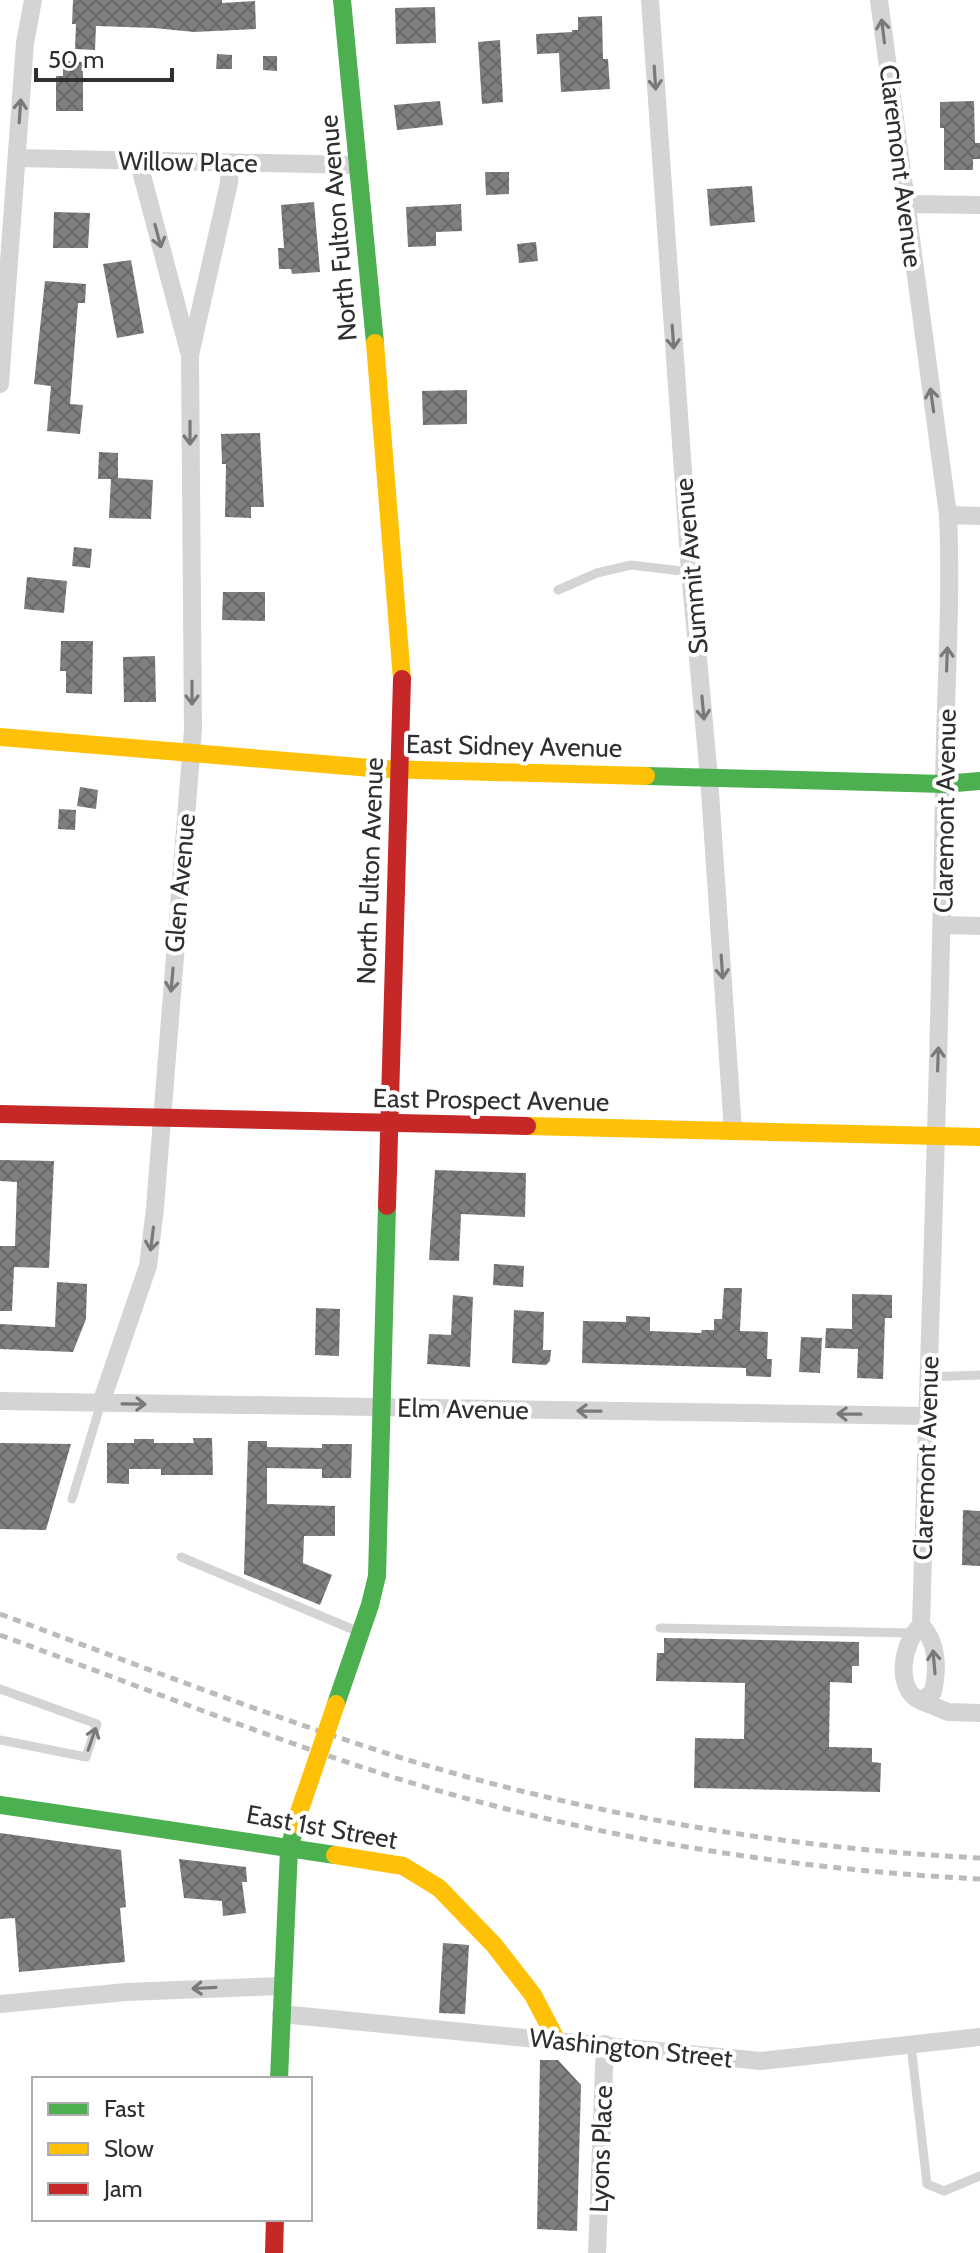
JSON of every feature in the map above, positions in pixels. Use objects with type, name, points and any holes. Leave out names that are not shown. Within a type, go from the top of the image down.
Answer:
[{"type":"street","points":[[0,384],[25,43],[33,0]]},
{"type":"street","name":"North Fulton Avenue","points":[[279,2077],[289,1849],[377,1576],[402,681],[342,0]]},
{"type":"street","name":"Summit Avenue","points":[[650,0],[733,1131]]},
{"type":"street","name":"Claremont Avenue","points":[[879,0],[948,515],[950,562],[943,925],[927,1416],[916,1629],[903,1672],[904,1683],[911,1696],[921,1701],[933,1692],[936,1667],[930,1634],[916,1629]]},
{"type":"street","name":"Willow Place","points":[[17,158],[358,165]]},
{"type":"street","name":"Glen Avenue","points":[[138,160],[190,355]]},
{"type":"street","name":"Glen Avenue","points":[[101,1403],[148,1266],[155,1208],[191,753],[190,355],[229,183],[230,163]]},
{"type":"street","points":[[906,204],[980,205]]},
{"type":"street","points":[[948,515],[980,516]]},
{"type":"street","name":"East Sidney Avenue","points":[[0,737],[399,770],[944,784],[980,781]]},
{"type":"street","points":[[943,925],[980,926]]},
{"type":"street","name":"East Prospect Avenue","points":[[0,1114],[980,1137]]},
{"type":"street","name":"Elm Avenue","points":[[0,1401],[927,1416]]},
{"type":"street","points":[[921,1701],[948,1712],[980,1713]]},
{"type":"street","name":"East 1st Street","points":[[0,1805],[403,1866],[439,1888],[494,1945],[533,1995],[556,2039]]},
{"type":"street","points":[[0,2004],[126,1992],[282,1986]]},
{"type":"street","name":"Washington Street","points":[[281,2014],[761,2061],[980,2037]]},
{"type":"street","name":"Lyons Place","points":[[597,2253],[605,2044]]},
{"type":"street","points":[[274,2253],[275,2221]]},
{"type":"lane","points":[[558,590],[597,573],[631,565],[690,572]]},
{"type":"lane","points":[[928,1377],[980,1375]]},
{"type":"lane","points":[[72,1499],[101,1403]]},
{"type":"lane","points":[[181,1557],[359,1632]]},
{"type":"lane","points":[[660,1628],[916,1629]]},
{"type":"lane","points":[[0,1689],[97,1724],[86,1757],[0,1740]]},
{"type":"lane","points":[[911,2045],[927,2184],[944,2191],[980,2176]]},
{"type":"building","points":[[73,0],[255,1],[256,29],[194,32],[96,26],[95,50],[75,49]]},
{"type":"building","points":[[435,7],[436,43],[396,44],[395,8]]},
{"type":"building","points":[[602,16],[603,59],[608,59],[610,89],[561,92],[559,53],[537,54],[536,34],[572,32],[578,30],[578,17]]},
{"type":"building","points":[[500,40],[503,102],[482,104],[478,42]]},
{"type":"building","points":[[217,54],[232,55],[232,69],[216,69]]},
{"type":"building","points":[[263,56],[277,56],[277,71],[263,70]]},
{"type":"building","points":[[63,61],[83,62],[83,111],[56,111],[56,76],[63,76]]},
{"type":"building","points":[[440,101],[443,125],[397,130],[394,105]]},
{"type":"building","points":[[974,101],[975,143],[980,143],[980,159],[973,159],[973,170],[944,170],[944,128],[940,128],[940,102]]},
{"type":"building","points":[[485,172],[509,172],[509,194],[486,195]]},
{"type":"building","points":[[752,186],[755,222],[710,226],[707,189]]},
{"type":"building","points":[[314,202],[320,272],[292,274],[291,269],[279,269],[278,248],[284,248],[281,205]]},
{"type":"building","points":[[461,204],[462,231],[436,232],[436,246],[408,247],[406,207]]},
{"type":"building","points":[[54,212],[90,213],[88,248],[53,248]]},
{"type":"building","points":[[536,242],[538,261],[519,263],[517,244]]},
{"type":"building","points":[[131,260],[144,333],[117,338],[103,264]]},
{"type":"building","points":[[45,281],[86,284],[85,303],[78,303],[70,404],[83,405],[80,434],[47,431],[51,386],[34,384]]},
{"type":"building","points":[[467,390],[467,424],[423,425],[422,391]]},
{"type":"building","points":[[260,433],[264,507],[251,507],[251,518],[225,517],[226,464],[222,464],[221,434]]},
{"type":"building","points":[[99,452],[118,453],[118,478],[153,480],[151,519],[109,518],[111,479],[98,479]]},
{"type":"building","points":[[74,547],[92,549],[90,568],[72,566]]},
{"type":"building","points":[[27,577],[67,581],[64,613],[24,609]]},
{"type":"building","points":[[223,592],[265,592],[265,621],[222,620]]},
{"type":"building","points":[[61,641],[93,641],[92,694],[66,693],[66,671],[60,671]]},
{"type":"building","points":[[155,656],[156,702],[124,702],[123,657]]},
{"type":"building","points":[[80,787],[98,790],[96,809],[77,806]]},
{"type":"building","points":[[59,809],[76,810],[75,830],[58,829]]},
{"type":"building","points":[[0,1160],[54,1161],[49,1268],[14,1267],[12,1311],[0,1311],[0,1246],[15,1246],[17,1182],[0,1181]]},
{"type":"building","points":[[435,1170],[526,1173],[525,1217],[461,1214],[459,1261],[429,1260]]},
{"type":"building","points":[[494,1264],[524,1266],[523,1287],[493,1285]]},
{"type":"building","points":[[57,1282],[87,1284],[86,1319],[73,1352],[0,1349],[0,1324],[55,1327]]},
{"type":"building","points":[[724,1288],[742,1288],[740,1331],[768,1332],[767,1359],[772,1359],[771,1377],[746,1376],[746,1368],[582,1363],[583,1321],[626,1322],[626,1316],[650,1317],[650,1331],[701,1333],[702,1330],[714,1330],[714,1319],[722,1319]]},
{"type":"building","points":[[852,1294],[892,1295],[892,1318],[885,1318],[883,1379],[857,1378],[858,1349],[825,1348],[826,1328],[852,1329]]},
{"type":"building","points":[[453,1295],[473,1297],[470,1367],[427,1364],[429,1334],[451,1335]]},
{"type":"building","points":[[316,1308],[340,1309],[339,1356],[315,1355]]},
{"type":"building","points":[[514,1310],[544,1312],[543,1350],[551,1350],[550,1361],[546,1365],[512,1363]]},
{"type":"building","points":[[801,1337],[822,1338],[820,1373],[799,1372]]},
{"type":"building","points":[[193,1438],[212,1438],[213,1475],[161,1475],[161,1469],[129,1469],[129,1484],[107,1483],[107,1443],[154,1439],[154,1443],[194,1443]]},
{"type":"building","points":[[248,1441],[267,1441],[267,1447],[322,1448],[322,1444],[352,1444],[351,1478],[322,1478],[322,1469],[267,1468],[267,1504],[335,1506],[335,1536],[304,1536],[303,1563],[332,1575],[320,1605],[244,1574]]},
{"type":"building","points":[[0,1443],[71,1444],[46,1530],[0,1529]]},
{"type":"building","points":[[963,1510],[980,1511],[980,1566],[962,1565]]},
{"type":"building","points":[[664,1638],[859,1642],[859,1666],[852,1666],[852,1683],[830,1682],[829,1747],[872,1748],[872,1762],[881,1763],[880,1792],[694,1788],[695,1738],[744,1739],[745,1683],[656,1681],[657,1653],[664,1653]]},
{"type":"building","points":[[0,1833],[121,1850],[126,1907],[120,1908],[125,1962],[19,1972],[15,1918],[0,1919]]},
{"type":"building","points":[[179,1859],[246,1867],[247,1882],[242,1882],[246,1913],[223,1916],[222,1901],[184,1898]]},
{"type":"building","points":[[443,1943],[469,1945],[465,2014],[439,2013]]},
{"type":"building","points":[[540,2060],[558,2060],[581,2085],[577,2231],[537,2229]]},
{"type":"railway","points":[[0,1614],[343,1739],[536,1795],[757,1837],[980,1858]]},
{"type":"railway","points":[[0,1635],[337,1759],[532,1815],[606,1832],[755,1858],[980,1879]]},
{"type":"traffic: fast","points":[[342,0],[375,343]]},
{"type":"traffic: fast","points":[[646,776],[944,784],[980,781]]},
{"type":"traffic: fast","points":[[336,1704],[377,1576],[387,1206]]},
{"type":"traffic: fast","points":[[0,1805],[335,1855]]},
{"type":"traffic: fast","points":[[279,2077],[289,1849],[293,1834]]},
{"type":"traffic: slow","points":[[375,343],[402,679]]},
{"type":"traffic: slow","points":[[0,737],[383,769],[646,776]]},
{"type":"traffic: slow","points":[[527,1126],[980,1137]]},
{"type":"traffic: slow","points":[[295,1824],[336,1704]]},
{"type":"traffic: slow","points":[[335,1855],[403,1866],[439,1888],[494,1945],[533,1995],[556,2039]]},
{"type":"traffic: jam","points":[[387,1206],[402,679]]},
{"type":"traffic: jam","points":[[0,1114],[527,1126]]},
{"type":"traffic: jam","points":[[274,2253],[275,2221]]}]
